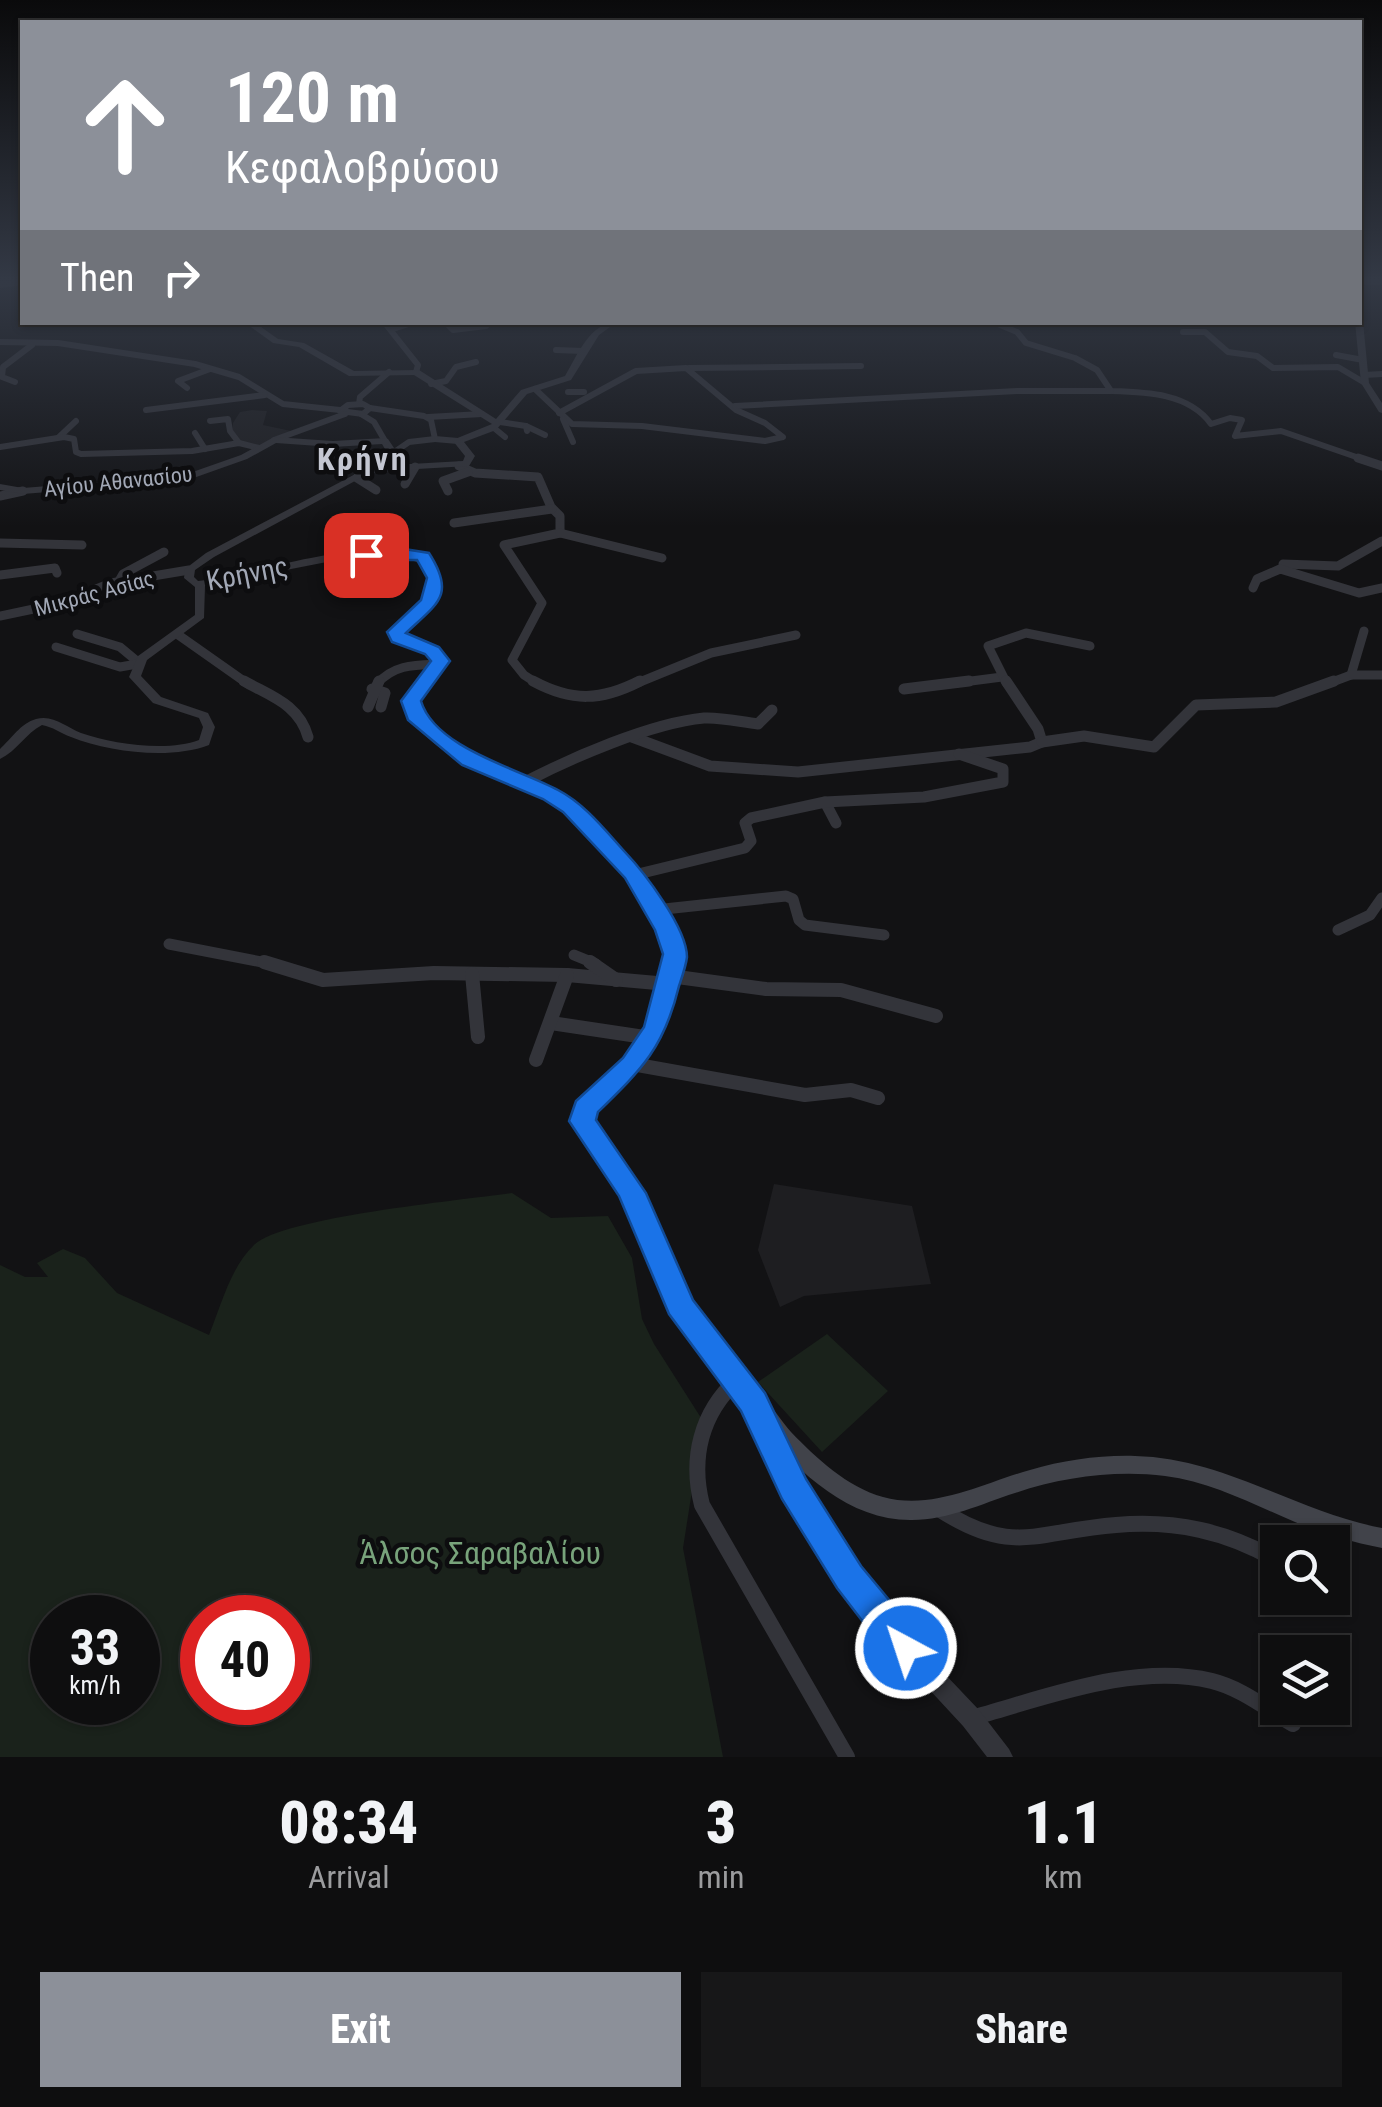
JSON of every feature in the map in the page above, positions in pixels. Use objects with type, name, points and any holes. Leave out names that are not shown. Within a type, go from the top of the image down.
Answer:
[{"type":"main road","points":[[754,1403],[797,1453],[828,1478],[870,1502],[894,1510],[936,1507],[1052,1473],[1113,1465],[1147,1466],[1184,1470],[1237,1486],[1313,1525]]},
{"type":"main road","points":[[1350,1536],[1382,1538]]},
{"type":"street","points":[[10,363],[2,377],[14,382]]},
{"type":"street","points":[[181,363],[237,376],[283,404],[361,414],[373,421],[392,453]]},
{"type":"street","points":[[333,363],[352,374],[416,372],[497,425],[504,437]]},
{"type":"street","points":[[416,372],[417,363]]},
{"type":"street","points":[[432,384],[446,380],[457,366],[471,363]]},
{"type":"street","points":[[576,363],[566,380],[568,393],[584,392]]},
{"type":"street","points":[[561,416],[634,372],[766,363],[812,366],[835,363]]},
{"type":"street","points":[[847,363],[861,366]]},
{"type":"street","points":[[1085,363],[1097,370],[1111,391]]},
{"type":"street","points":[[1266,363],[1272,368],[1338,367],[1365,380],[1382,382]]},
{"type":"street","points":[[1363,363],[1365,380],[1382,410]]},
{"type":"street","points":[[187,388],[178,380],[212,368]]},
{"type":"street","points":[[535,389],[561,416],[576,425],[642,426],[764,441],[783,436],[768,424],[737,411],[689,368]]},
{"type":"street","points":[[390,372],[360,397],[359,404],[428,417],[482,414]]},
{"type":"street","points":[[1365,380],[1382,374]]},
{"type":"street","points":[[497,425],[520,395],[566,380]]},
{"type":"street","points":[[735,406],[790,407],[1026,390],[1156,393],[1203,414],[1211,424],[1230,418],[1242,420],[1235,436],[1277,431],[1382,466]]},
{"type":"street","points":[[146,410],[264,395]]},
{"type":"street","name":"Αγίου Αθανασίου","points":[[0,486],[23,490],[185,478],[244,457],[359,404]]},
{"type":"street","points":[[361,414],[370,408]]},
{"type":"street","points":[[561,416],[574,442]]},
{"type":"street","points":[[428,417],[435,438]]},
{"type":"street","points":[[210,421],[228,419],[230,432],[240,443]]},
{"type":"street","points":[[59,437],[76,421]]},
{"type":"street","points":[[387,468],[392,453],[409,442],[435,438],[458,441],[497,425],[544,435]]},
{"type":"street","points":[[194,433],[204,450]]},
{"type":"street","points":[[0,447],[59,437],[72,438],[76,452],[81,454],[204,450],[240,443],[259,448]]},
{"type":"street","points":[[274,440],[325,444],[385,441]]},
{"type":"street","points":[[458,441],[470,458],[465,469]]},
{"type":"street","points":[[405,484],[415,467]]},
{"type":"street","name":"Μικράς Ασίας","points":[[0,616],[62,603],[118,581],[189,570],[277,517],[357,478],[387,468],[465,469]]},
{"type":"street","points":[[448,491],[442,480],[465,469],[537,476],[552,509],[560,516],[560,533]]},
{"type":"street","points":[[357,478],[376,490]]},
{"type":"street","points":[[0,496],[23,490]]},
{"type":"street","points":[[454,522],[552,509]]},
{"type":"street","points":[[477,512],[490,520]]},
{"type":"street","points":[[662,558],[560,533],[504,545],[542,603],[538,620],[524,632],[513,665],[569,696],[600,697],[710,651],[796,635]]},
{"type":"street","points":[[1283,564],[1338,566],[1382,541]]},
{"type":"street","name":"Μικράς Ασίας","points":[[0,543],[82,545]]},
{"type":"street","points":[[118,581],[123,574],[164,552]]},
{"type":"street","name":"Κρήνης","points":[[189,570],[190,581],[200,585],[305,562],[392,553],[423,556],[435,578],[435,590],[420,612],[397,628],[396,636],[432,650],[440,656],[440,664]]},
{"type":"street","points":[[0,575],[55,568],[57,572]]},
{"type":"street","points":[[1253,588],[1265,574],[1280,570],[1360,593],[1382,588]]},
{"type":"street","points":[[56,647],[120,667],[138,663],[201,614],[200,585]]},
{"type":"street","points":[[1351,674],[1364,631]]},
{"type":"street","points":[[1042,742],[1029,712],[1002,677],[987,648],[1016,635],[1033,633],[1090,646]]},
{"type":"street","points":[[77,634],[120,648],[138,663]]},
{"type":"street","points":[[177,634],[207,649],[242,681],[300,715],[308,738]]},
{"type":"street","points":[[0,755],[16,744],[31,724],[42,721],[111,743],[185,748],[205,742],[209,727],[204,716],[162,703],[148,694],[136,680],[138,663]]},
{"type":"street","points":[[368,707],[372,689],[391,669],[440,664]]},
{"type":"street","points":[[440,664],[414,692],[411,701],[415,716],[469,760],[570,807],[634,875],[673,942],[675,954],[651,1038],[632,1064],[583,1111],[586,1128],[632,1193],[680,1306],[754,1403],[794,1489],[849,1577],[897,1639],[971,1718],[1001,1757]]},
{"type":"street","points":[[632,737],[710,766],[789,771],[1030,747],[1084,736],[1154,747],[1196,705],[1276,702],[1351,674],[1382,675]]},
{"type":"street","points":[[904,689],[1002,677]]},
{"type":"street","points":[[372,689],[385,693],[380,707]]},
{"type":"street","points":[[523,783],[578,754],[665,724],[697,719],[758,724],[765,722],[772,710]]},
{"type":"street","points":[[634,875],[745,848],[751,842],[745,826],[748,819],[825,802],[924,798],[1003,782],[1003,769],[954,752]]},
{"type":"street","points":[[825,802],[836,824]]},
{"type":"street","points":[[655,910],[786,896],[792,900],[801,923],[884,936]]},
{"type":"street","points":[[1338,930],[1370,915],[1382,898]]},
{"type":"street","points":[[169,944],[256,959],[323,980],[472,974],[669,980],[853,992],[936,1016]]},
{"type":"street","points":[[574,955],[602,966],[616,980]]},
{"type":"street","points":[[472,974],[478,1038]]},
{"type":"street","points":[[536,1060],[567,975]]},
{"type":"street","points":[[551,1023],[651,1038]]},
{"type":"street","points":[[632,1064],[806,1095],[851,1090],[878,1098]]},
{"type":"street","points":[[737,1380],[714,1402],[706,1416],[698,1456],[700,1498],[760,1612],[847,1757]]},
{"type":"street","points":[[936,1507],[966,1529],[1001,1541],[1042,1540],[1114,1525],[1153,1525],[1236,1538],[1260,1551]]},
{"type":"street","points":[[971,1718],[1111,1685],[1173,1676],[1214,1682],[1260,1706]]},
{"type":"shaded area","points":[[267,411],[263,425],[296,432],[261,447],[240,441],[232,433],[233,423],[240,412]]},
{"type":"shaded area","points":[[774,1184],[912,1206],[931,1284],[804,1296],[780,1307],[758,1250]]},
{"type":"green space","name":"Άλσος Σαραβαλίου","points":[[512,1193],[551,1218],[608,1216],[632,1258],[642,1319],[703,1421],[683,1548],[723,1757],[0,1757],[0,1265],[25,1277],[48,1277],[37,1263],[63,1249],[85,1258],[117,1293],[209,1335],[227,1288],[254,1245],[300,1226]]},
{"type":"green space","points":[[827,1334],[888,1391],[822,1452],[758,1382]]},
{"type":"district","name":"Κρήνη","points":[[363,459]]},
{"type":"route","points":[[366,555],[423,556],[435,578],[429,602],[396,632],[399,638],[425,646],[440,656],[435,671],[414,692],[411,708],[415,716],[469,760],[559,798],[570,807],[634,875],[673,942],[673,968],[657,1028],[632,1064],[585,1108],[582,1121],[632,1193],[680,1306],[754,1403],[794,1489],[849,1577],[906,1648]]}]
